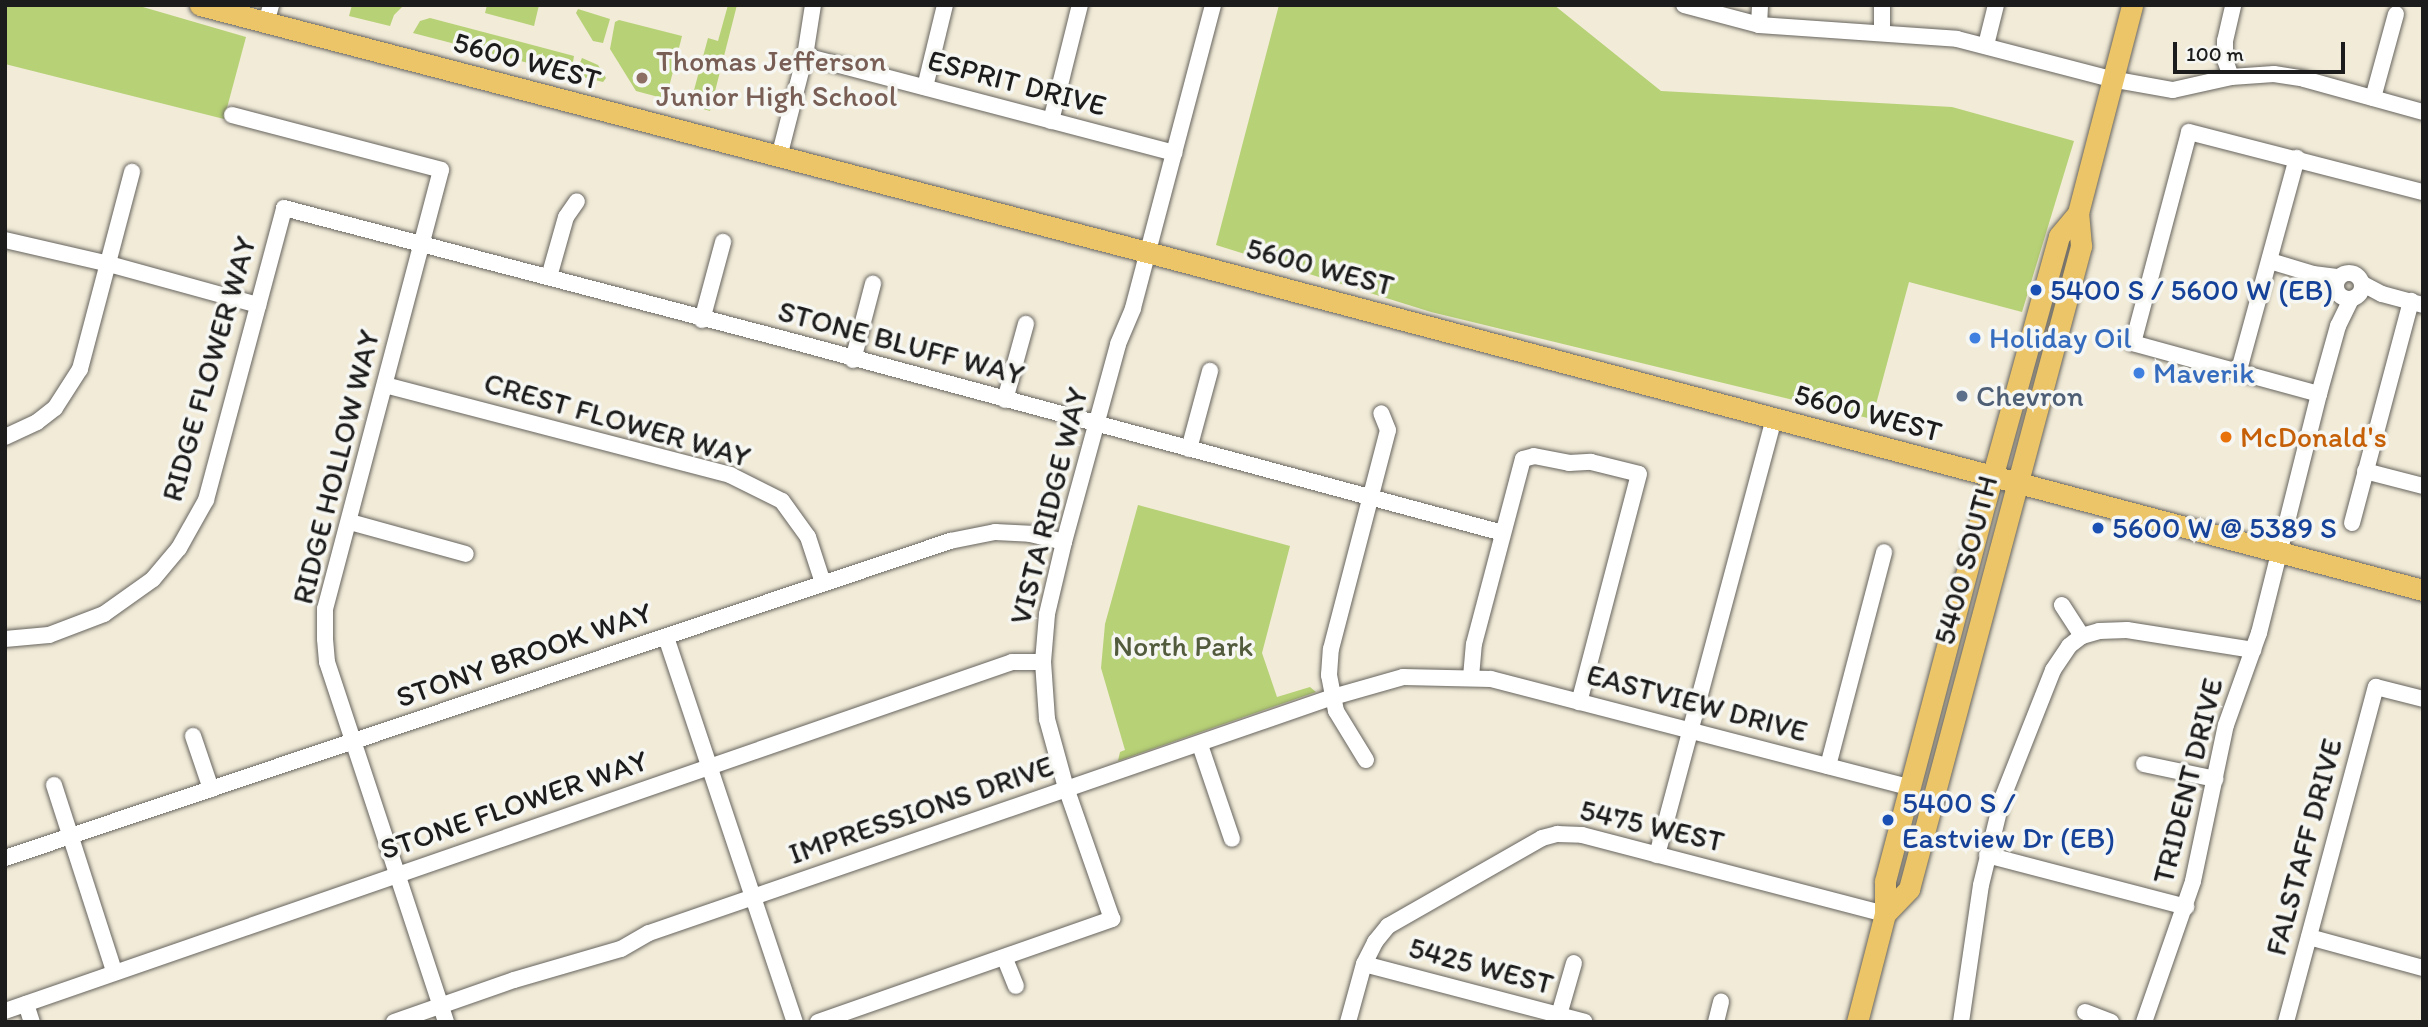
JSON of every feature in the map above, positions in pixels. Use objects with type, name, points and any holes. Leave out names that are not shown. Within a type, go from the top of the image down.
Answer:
[{"type":"main road","name":"5600 WEST","points":[[200,5],[269,14],[779,157],[2423,590]]},
{"type":"main road","name":"5400 SOUTH","points":[[1885,914],[1909,889],[2081,246],[2078,213],[2132,5]]},
{"type":"main road","name":"5400 SOUTH","points":[[1857,1022],[1885,914],[1885,881],[1993,477],[2059,236],[2078,213]]},
{"type":"street","points":[[779,157],[805,57],[813,5]]},
{"type":"street","points":[[925,87],[945,5]]},
{"type":"street","points":[[1051,121],[1080,5]]},
{"type":"street","name":"VISTA RIDGE WAY","points":[[818,1022],[860,1015],[1112,919],[1066,788],[1047,719],[1043,662],[1047,614],[1064,541],[1147,252],[1213,5]]},
{"type":"street","points":[[1684,5],[1759,25],[1933,35],[1986,45],[2111,79],[2173,90],[2231,77],[2274,74],[2423,112]]},
{"type":"street","points":[[1759,25],[1760,5]]},
{"type":"street","points":[[1882,5],[1882,33]]},
{"type":"street","points":[[1986,45],[1996,5]]},
{"type":"street","points":[[2231,77],[2225,60],[2225,41],[2233,5]]},
{"type":"street","points":[[2373,98],[2396,14]]},
{"type":"street","name":"ESPRIT DRIVE","points":[[805,57],[1174,153]]},
{"type":"street","name":"RIDGE HOLLOW WAY","points":[[232,115],[442,170],[325,610],[325,639],[327,662],[446,1022]]},
{"type":"street","points":[[2319,394],[2133,342],[2189,132],[2423,192]]},
{"type":"street","points":[[2239,370],[2297,159]]},
{"type":"street","points":[[5,437],[37,422],[55,408],[71,387],[80,369],[110,264],[132,172]]},
{"type":"street","points":[[549,277],[566,217],[576,201]]},
{"type":"street","name":"STONE BLUFF WAY","points":[[284,208],[1503,533]]},
{"type":"street","name":"RIDGE FLOWER WAY","points":[[5,639],[49,635],[104,614],[153,579],[179,548],[206,500],[284,208]]},
{"type":"street","points":[[5,240],[110,264],[258,305]]},
{"type":"street","points":[[702,320],[723,242]]},
{"type":"street","points":[[2270,261],[2313,274],[2348,289],[2417,303],[2365,471],[2352,523]]},
{"type":"street","points":[[853,360],[873,284]]},
{"type":"street","name":"TRIDENT DRIVE","points":[[2144,1022],[2186,907],[2226,725],[2253,650],[2348,289]]},
{"type":"street","points":[[1005,400],[1026,324]]},
{"type":"street","points":[[1189,449],[1210,371]]},
{"type":"street","name":"CREST FLOWER WAY","points":[[385,386],[730,475],[782,501],[808,537],[823,583]]},
{"type":"street","points":[[1366,760],[1336,710],[1329,675],[1331,649],[1388,430],[1381,413]]},
{"type":"street","points":[[1657,855],[1774,419]]},
{"type":"street","points":[[1471,677],[1474,644],[1523,459],[1534,456],[1569,463],[1591,462],[1639,474],[1579,702]]},
{"type":"street","points":[[2365,471],[2423,486]]},
{"type":"street","points":[[350,522],[466,554]]},
{"type":"street","name":"STONY BROOK WAY","points":[[5,858],[950,541],[995,532],[1030,534],[1064,541]]},
{"type":"street","points":[[1828,766],[1884,552]]},
{"type":"street","points":[[2062,605],[2082,636]]},
{"type":"street","points":[[1961,1022],[1987,855],[2002,799],[2053,670],[2068,646],[2082,636],[2114,629],[2253,650]]},
{"type":"street","points":[[666,636],[795,1022]]},
{"type":"street","name":"STONE FLOWER WAY","points":[[5,1011],[114,971],[397,876],[1012,662],[1043,662]]},
{"type":"street","name":"IMPRESSIONS DRIVE","points":[[394,1022],[514,980],[557,970],[621,949],[649,933],[1333,697],[1403,677],[1471,677]]},
{"type":"street","name":"EASTVIEW DRIVE","points":[[1471,677],[1491,679],[1909,787]]},
{"type":"street","name":"FALSTAFF DRIVE","points":[[2287,1022],[2376,687],[2423,699]]},
{"type":"street","points":[[193,736],[211,789]]},
{"type":"street","points":[[1200,745],[1231,839]]},
{"type":"street","points":[[2144,764],[2215,779]]},
{"type":"street","points":[[54,785],[114,971]]},
{"type":"street","name":"5475 WEST","points":[[1348,1022],[1364,964],[1375,942],[1388,926],[1542,838],[1556,834],[1582,835],[1885,914]]},
{"type":"street","points":[[1987,855],[2186,907]]},
{"type":"street","points":[[2309,937],[2423,968]]},
{"type":"street","points":[[1005,959],[1016,986]]},
{"type":"street","points":[[1559,1015],[1574,963]]},
{"type":"street","name":"5425 WEST","points":[[1364,964],[1585,1022]]},
{"type":"street","points":[[1716,1022],[1721,1002]]},
{"type":"street","points":[[26,1004],[32,1022]]},
{"type":"street","points":[[2085,1012],[2111,1022]]},
{"type":"green space","points":[[5,5],[136,5],[246,37],[224,119],[5,64]]},
{"type":"green space","points":[[352,5],[404,5],[394,15],[390,26],[349,16]]},
{"type":"green space","points":[[487,5],[539,5],[534,26],[485,13]]},
{"type":"green space","points":[[728,5],[737,5],[710,111],[690,105],[708,38],[718,41]]},
{"type":"green space","points":[[1279,5],[1554,5],[1661,91],[1952,107],[2074,141],[2022,312],[1909,282],[1872,419],[1431,312],[1216,245]]},
{"type":"green space","points":[[578,9],[610,19],[603,43],[593,41],[576,13]]},
{"type":"green space","points":[[430,18],[574,56],[571,74],[413,33],[420,21]]},
{"type":"green space","points":[[619,20],[682,36],[666,99],[636,91],[610,49],[615,22]]},
{"type":"green space","points":[[582,58],[598,65],[606,78],[603,82],[575,75]]},
{"type":"green space","name":"North Park","points":[[1138,505],[1290,546],[1262,653],[1277,697],[1310,687],[1316,692],[1118,761],[1120,752],[1125,750],[1101,668],[1105,624]]},
{"type":"place","name":"Thomas Jefferson Junior High School","points":[[642,78]]},
{"type":"place","name":"5400 S / 5600 W (EB)","points":[[2036,290]]},
{"type":"place","name":"Holiday Oil","points":[[1975,338]]},
{"type":"place","name":"Maverik","points":[[2139,373]]},
{"type":"place","name":"Chevron","points":[[1962,396]]},
{"type":"place","name":"McDonald's","points":[[2226,437]]},
{"type":"place","name":"5600 W @ 5389 S","points":[[2098,528]]},
{"type":"place","name":"5400 S / Eastview Dr (EB)","points":[[1888,820]]}]
